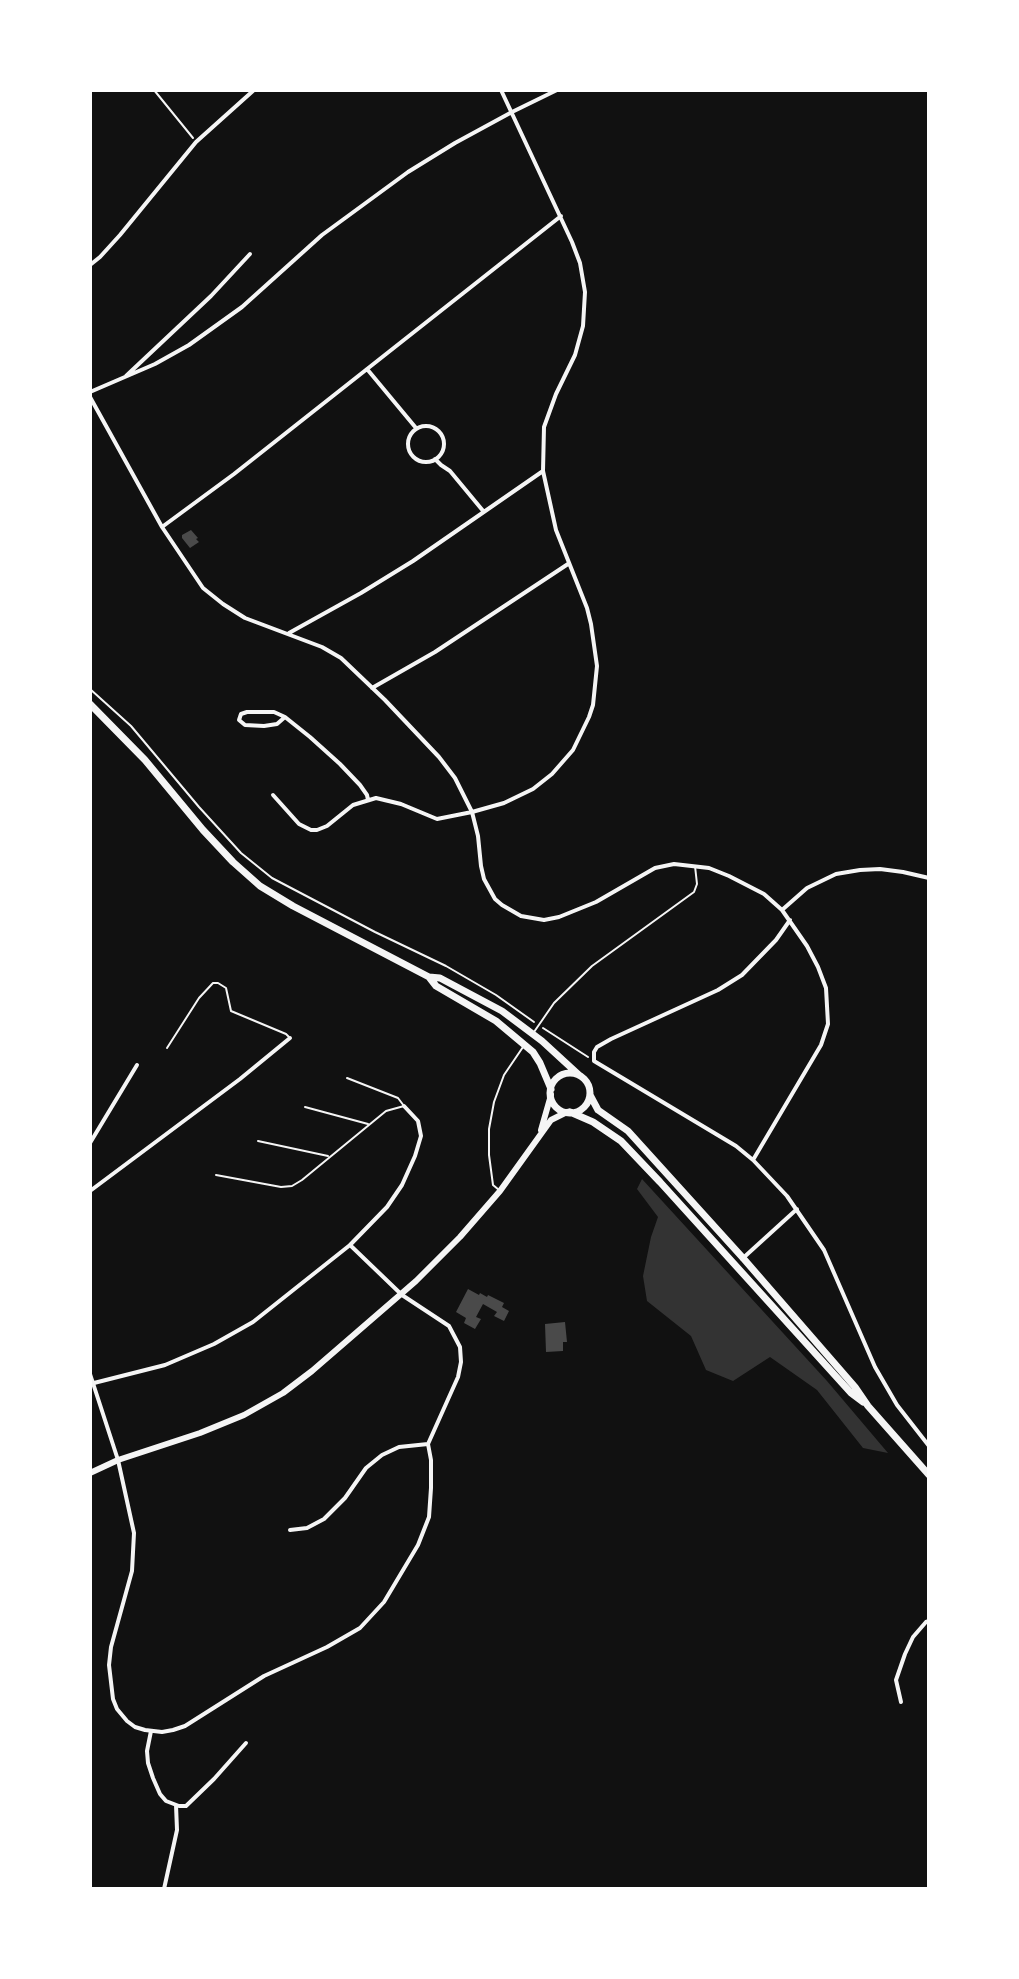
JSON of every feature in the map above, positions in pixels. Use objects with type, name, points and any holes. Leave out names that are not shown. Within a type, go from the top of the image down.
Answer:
[{"type":"main road","points":[[90,704],[145,760],[203,830],[260,886],[429,977],[440,978],[502,1011],[542,1041],[588,1083],[598,1110],[628,1131],[743,1258],[929,1475]]},
{"type":"main road","points":[[90,712],[103,718]]},
{"type":"main road","points":[[429,977],[436,986],[496,1021],[533,1052],[556,1106],[593,1122],[621,1141],[851,1393],[868,1406]]},
{"type":"main road","points":[[551,1092],[555,1081],[562,1075],[579,1075]]},
{"type":"main road","points":[[568,1112],[583,1108],[590,1095]]},
{"type":"street","points":[[90,265],[120,235],[196,142],[254,90]]},
{"type":"street","points":[[273,795],[299,824],[317,830],[327,826],[353,805],[376,798],[437,819],[504,803],[533,789],[562,764],[573,750],[593,705],[595,651],[587,608],[556,530],[543,471],[544,427],[575,355],[583,326],[585,292],[580,263],[561,216],[501,90]]},
{"type":"street","points":[[557,90],[455,143],[371,197],[213,329],[155,364],[90,394],[162,527],[203,588],[245,618],[322,647],[341,658],[439,757],[455,778],[472,812],[484,879],[502,905],[521,916],[544,920],[559,917],[596,902],[655,868],[674,864],[709,868],[744,882],[782,910],[818,967],[826,988],[828,1024],[816,1055],[753,1160]]},
{"type":"street","points":[[162,527],[225,481],[561,216]]},
{"type":"street","points":[[122,380],[211,296],[250,254]]},
{"type":"street","points":[[367,369],[416,428]]},
{"type":"street","points":[[434,427],[443,438],[443,450],[435,459],[419,460],[409,450],[409,438],[416,428],[434,427]]},
{"type":"street","points":[[435,459],[450,471],[484,512]]},
{"type":"street","points":[[287,633],[413,561],[543,471]]},
{"type":"street","points":[[372,688],[435,652],[568,564]]},
{"type":"street","points":[[285,717],[277,724],[264,726],[245,725],[239,720],[241,714],[247,712],[274,712],[285,717],[340,764],[360,785],[368,800]]},
{"type":"street","points":[[782,910],[807,888],[836,874],[880,869],[929,878]]},
{"type":"street","points":[[790,920],[776,940],[742,975],[718,990],[611,1039],[597,1047],[593,1057],[596,1063],[736,1146],[753,1160],[797,1209],[824,1250],[875,1367],[897,1405],[929,1446]]},
{"type":"street","points":[[90,1191],[290,1038]]},
{"type":"street","points":[[90,1143],[137,1065]]},
{"type":"street","points":[[540,1133],[551,1092]]},
{"type":"street","points":[[92,1384],[165,1365],[214,1344],[253,1322],[350,1245],[387,1207],[402,1185],[415,1156],[421,1136],[418,1121],[404,1106]]},
{"type":"street","points":[[90,1473],[118,1460],[200,1433],[264,1405],[312,1371],[402,1295],[447,1250],[500,1191],[551,1120],[568,1112]]},
{"type":"street","points":[[735,1266],[797,1209]]},
{"type":"street","points":[[90,1374],[118,1460],[135,1543],[132,1571],[111,1647],[110,1681],[117,1709],[127,1721],[135,1727],[162,1732],[185,1726],[264,1676],[360,1628],[384,1602],[424,1531],[429,1517],[431,1488],[428,1444],[458,1377],[460,1347],[449,1326],[402,1295],[350,1245]]},
{"type":"street","points":[[290,1530],[307,1528],[324,1519],[345,1498],[366,1468],[382,1455],[399,1447],[428,1444]]},
{"type":"street","points":[[901,1702],[896,1680],[913,1637],[929,1621]]},
{"type":"street","points":[[151,1731],[147,1751],[150,1770],[160,1794],[176,1805],[186,1806],[246,1743]]},
{"type":"street","points":[[164,1889],[177,1830],[176,1805]]},
{"type":"lane","points":[[500,1191],[493,1185],[489,1129],[494,1102],[504,1075],[554,1003],[592,966],[694,892],[697,884],[695,865]]},
{"type":"lane","points":[[167,1048],[213,983],[226,988],[231,1011],[290,1038]]},
{"type":"lane","points":[[216,1175],[281,1187],[292,1186],[386,1111],[404,1106],[398,1098],[347,1078]]},
{"type":"lane","points":[[305,1107],[369,1124]]},
{"type":"lane","points":[[258,1141],[329,1156]]},
{"type":"path","points":[[154,90],[196,142]]},
{"type":"path","points":[[90,689],[131,726],[241,853],[272,878],[446,966],[534,1022]]},
{"type":"path","points":[[543,1028],[586,1057],[593,1057]]},
{"type":"shaded area","points":[[642,1179],[827,1381],[888,1453],[863,1448],[817,1390],[770,1357],[733,1381],[706,1370],[691,1336],[647,1301],[643,1276],[658,1217],[637,1189]]},
{"type":"building","points":[[191,530],[199,542],[190,548],[182,535]]},
{"type":"building","points":[[468,1289],[504,1303],[502,1307],[509,1311],[504,1321],[494,1316],[497,1312],[483,1304],[476,1317],[481,1319],[475,1329],[464,1323],[466,1318],[456,1312]]},
{"type":"building","points":[[565,1322],[567,1342],[563,1342],[563,1351],[546,1352],[545,1324]]}]
